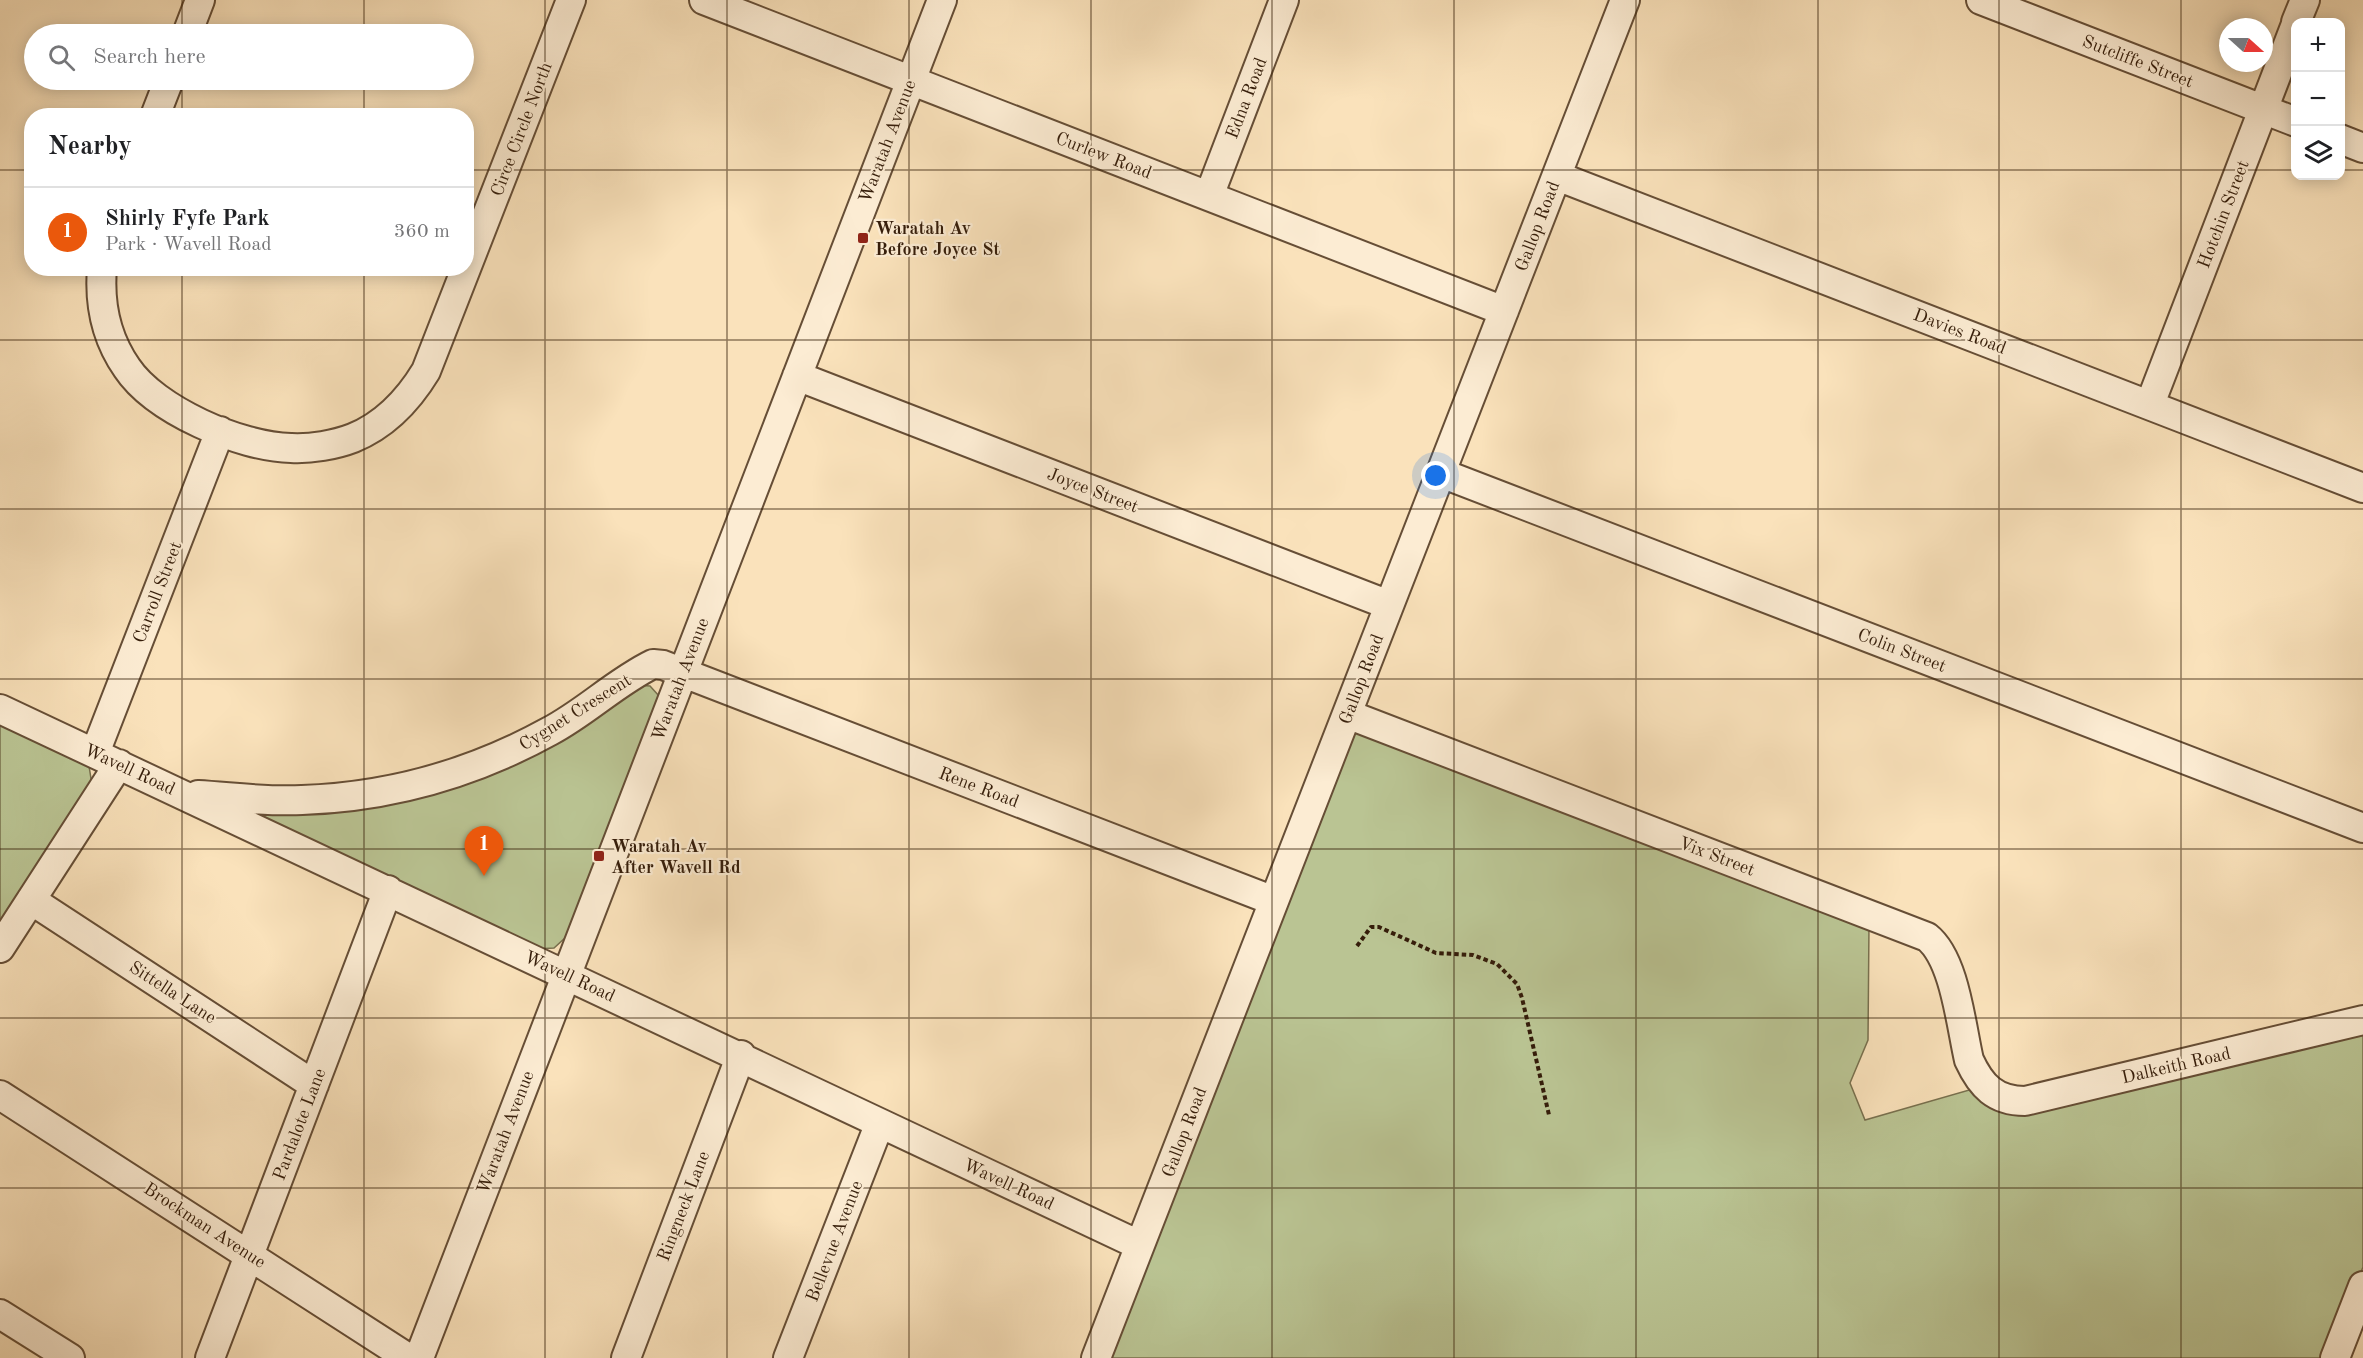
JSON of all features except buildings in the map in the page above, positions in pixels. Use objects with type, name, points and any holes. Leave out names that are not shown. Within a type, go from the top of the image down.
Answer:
[{"type":"street","points":[[191,24],[200,0]]},
{"type":"street","name":"Circe Circle North","points":[[474,250],[571,0]]},
{"type":"street","name":"Curlew Road","points":[[704,0],[1504,311]]},
{"type":"street","name":"Waratah Avenue","points":[[418,1358],[942,0]]},
{"type":"street","name":"Edna Road","points":[[1209,196],[1284,0]]},
{"type":"street","name":"Gallop Road","points":[[1096,1358],[1625,0]]},
{"type":"street","name":"Sutcliffe Street","points":[[1981,0],[2291,120]]},
{"type":"street","name":"Hotchin Street","points":[[2298,18],[2305,0]]},
{"type":"street","name":"Hotchin Street","points":[[2150,404],[2291,36]]},
{"type":"street","points":[[158,108],[165,90]]},
{"type":"street","points":[[2345,141],[2363,148]]},
{"type":"street","name":"Davies Road","points":[[1557,176],[2363,488]]},
{"type":"street","name":"Circe Circle North","points":[[101,276],[100,290],[103,312],[111,341],[127,369],[147,391],[184,414],[220,431],[264,444],[290,448],[324,446],[353,438],[375,426],[414,392],[435,350],[464,276]]},
{"type":"street","name":"Joyce Street","points":[[797,376],[1389,605]]},
{"type":"street","name":"Carroll Street","points":[[0,948],[31,900],[107,759],[220,431]]},
{"type":"street","name":"Colin Street","points":[[1442,473],[2363,828]]},
{"type":"street","name":"Cygnet Crescent","points":[[181,793],[300,800],[358,796],[435,780],[502,757],[553,729],[653,664],[683,673]]},
{"type":"street","name":"Rene Road","points":[[683,673],[1274,901]]},
{"type":"street","name":"Wavell Road","points":[[0,709],[741,1055],[879,1125],[1139,1245]]},
{"type":"street","name":"Vix Street","points":[[1347,714],[1927,937],[1942,953],[1969,1060],[1978,1078],[1990,1092]]},
{"type":"street","name":"Pardalote Lane","points":[[210,1358],[388,890]]},
{"type":"street","name":"Sittella Lane","points":[[31,900],[314,1085]]},
{"type":"street","name":"Dalkeith Road","points":[[1990,1092],[2010,1101],[2025,1101],[2363,1020]]},
{"type":"street","name":"Ringneck Lane","points":[[626,1358],[741,1055]]},
{"type":"street","name":"Brockman Avenue","points":[[0,1095],[250,1254],[408,1358]]},
{"type":"street","name":"Bellevue Avenue","points":[[788,1358],[879,1125]]},
{"type":"street","points":[[2335,1358],[2360,1301]]},
{"type":"street","points":[[0,1314],[70,1358]]},
{"type":"path","points":[[1357,946],[1371,927],[1379,927],[1436,953],[1481,956],[1507,971],[1517,984],[1522,998],[1549,1115]]},
{"type":"green space","points":[[636,685],[650,686],[659,696],[566,937],[554,948],[535,949],[246,815],[249,808],[351,807]]},
{"type":"green space","points":[[0,718],[89,766],[92,785],[0,931]]},
{"type":"green space","points":[[1349,719],[1869,925],[1868,1040],[1850,1083],[1865,1120],[1983,1086],[2002,1101],[2363,1030],[2363,1267],[2328,1358],[1102,1358]]},
{"type":"place","name":"Waratah Av Before Joyce St","points":[[863,238]]},
{"type":"place","name":"Waratah Av After Wavell Rd","points":[[599,856]]},
{"type":"place","name":"Shirly Fyfe Park","points":[[484,876]]}]
